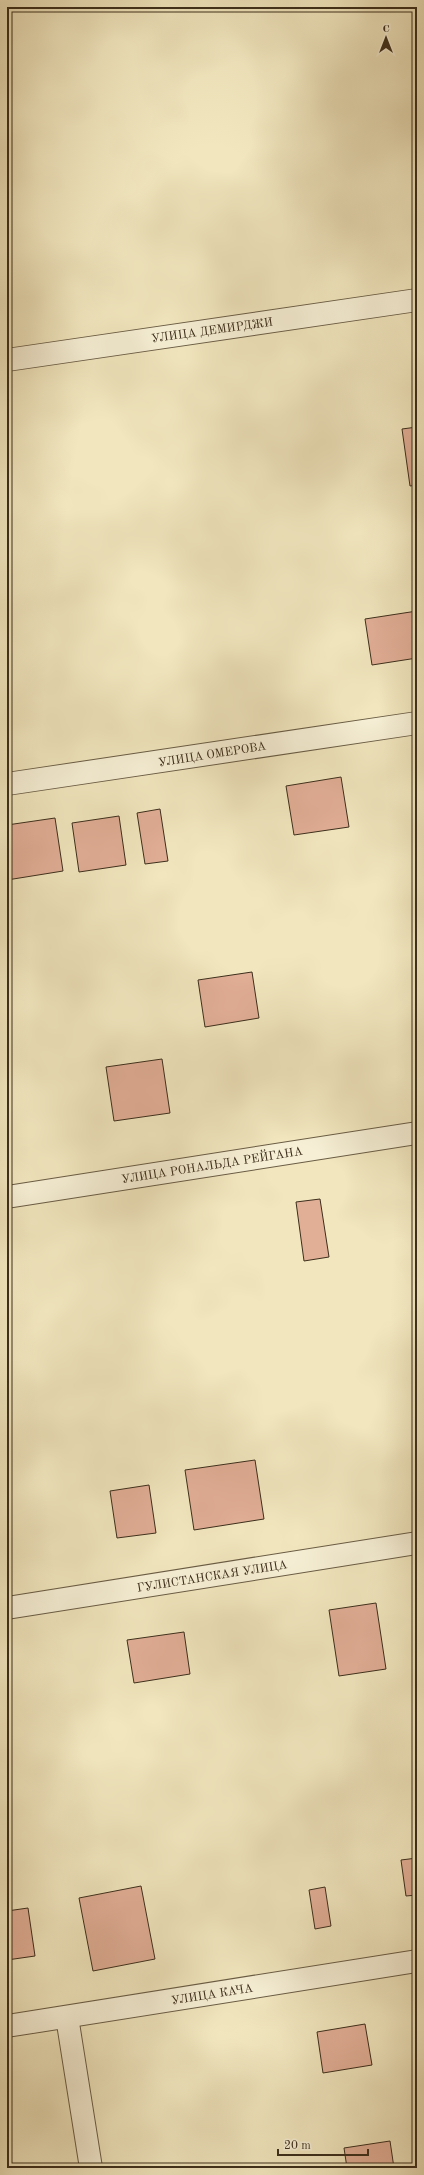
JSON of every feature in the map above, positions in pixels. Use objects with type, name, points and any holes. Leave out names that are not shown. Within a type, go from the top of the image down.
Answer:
[{"type":"street","name":"УЛИЦА ДЕМИРДЖИ","points":[[7,360],[417,300]]},
{"type":"street","name":"УЛИЦА ОМЕРОВА","points":[[7,784],[417,723]]},
{"type":"street","name":"УЛИЦА РОНАЛЬДА РЕЙГАНА","points":[[7,1197],[417,1133]]},
{"type":"street","name":"ГУЛИСТАНСКАЯ УЛИЦА","points":[[7,1608],[417,1543]]},
{"type":"street","name":"УЛИЦА КАЧА","points":[[7,2026],[417,1961]]},
{"type":"street","points":[[67,2016],[91,2168]]},
{"type":"building","points":[[417,427],[417,485],[410,486],[402,429]]},
{"type":"building","points":[[417,611],[417,658],[372,665],[365,619]]},
{"type":"building","points":[[341,777],[349,827],[294,835],[286,786]]},
{"type":"building","points":[[160,809],[168,861],[145,864],[137,813]]},
{"type":"building","points":[[119,816],[126,865],[79,872],[72,823]]},
{"type":"building","points":[[55,818],[63,871],[7,880],[7,825]]},
{"type":"building","points":[[252,972],[259,1018],[205,1027],[198,980]]},
{"type":"building","points":[[162,1059],[170,1113],[114,1121],[106,1067]]},
{"type":"building","points":[[320,1199],[329,1257],[304,1261],[296,1202]]},
{"type":"building","points":[[255,1460],[264,1519],[194,1530],[185,1470]]},
{"type":"building","points":[[149,1485],[156,1533],[117,1538],[110,1491]]},
{"type":"building","points":[[376,1603],[386,1669],[339,1676],[329,1610]]},
{"type":"building","points":[[184,1632],[190,1674],[134,1683],[127,1640]]},
{"type":"building","points":[[417,1858],[417,1895],[406,1896],[401,1860]]},
{"type":"building","points":[[141,1886],[155,1959],[93,1971],[79,1898]]},
{"type":"building","points":[[325,1887],[331,1926],[315,1929],[309,1890]]},
{"type":"building","points":[[28,1908],[35,1956],[7,1960],[7,1911]]},
{"type":"building","points":[[365,2024],[372,2065],[323,2073],[317,2032]]},
{"type":"building","points":[[390,2141],[394,2168],[347,2168],[344,2148]]}]
